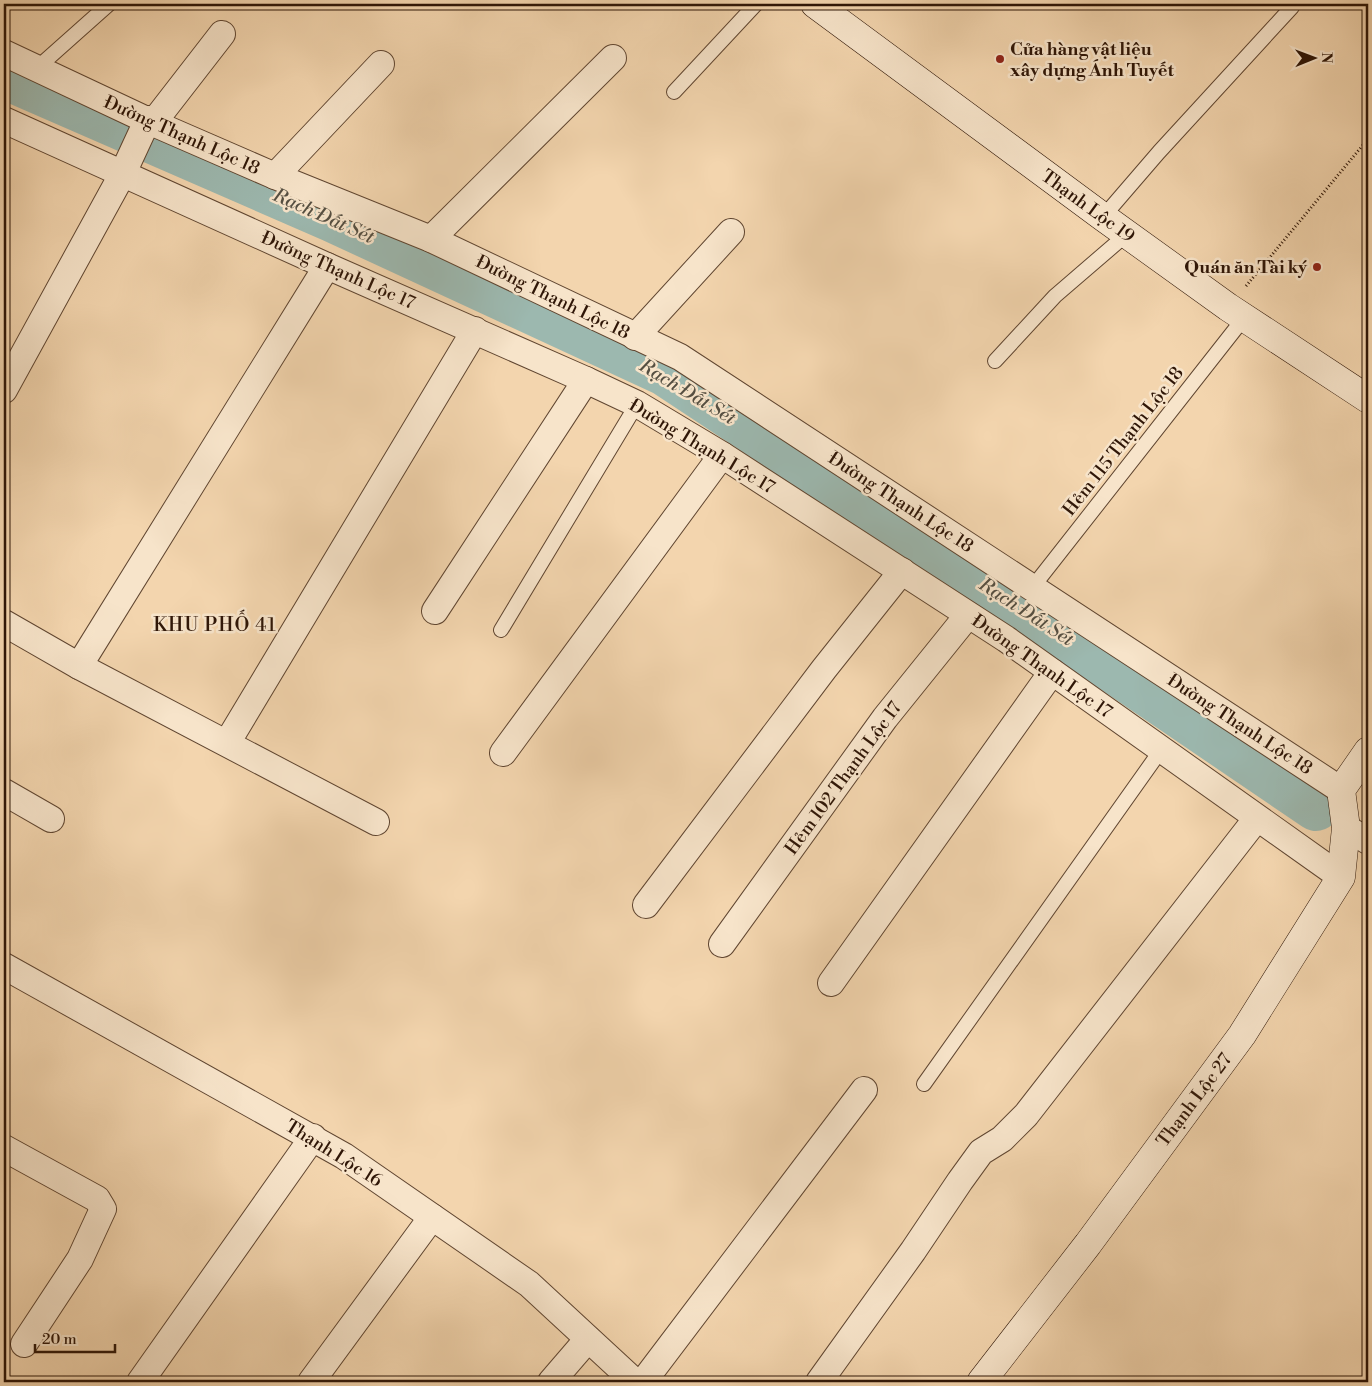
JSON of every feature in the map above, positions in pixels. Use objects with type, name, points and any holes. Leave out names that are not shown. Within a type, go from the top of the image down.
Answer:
[{"type":"street","name":"Thạnh Lộc 19","points":[[815,4],[1103,217],[1236,312],[1368,399]]},
{"type":"street","points":[[8,373],[125,168],[149,122],[222,34]]},
{"type":"street","name":"Đường Thạnh Lộc 18","points":[[4,53],[149,122],[275,176],[431,239],[680,357],[1341,790]]},
{"type":"street","points":[[431,239],[613,58]]},
{"type":"street","points":[[275,176],[381,64]]},
{"type":"street","name":"Đường Thạnh Lộc 17","points":[[4,120],[125,168],[327,266],[475,330],[637,404],[722,455],[968,615],[1052,672],[1341,877]]},
{"type":"street","points":[[635,337],[731,232]]},
{"type":"street","points":[[79,666],[327,266]]},
{"type":"street","points":[[227,743],[475,330]]},
{"type":"street","points":[[435,611],[586,380]]},
{"type":"street","points":[[503,753],[722,455]]},
{"type":"street","points":[[646,905],[824,669],[902,571]]},
{"type":"street","name":"Hẻm 102 Thạnh Lộc 17","points":[[722,944],[886,718],[968,615]]},
{"type":"street","points":[[4,623],[79,666],[376,822]]},
{"type":"street","points":[[831,983],[1052,672]]},
{"type":"street","points":[[1341,790],[1368,750]]},
{"type":"street","name":"Thạnh Lộc 27","points":[[981,1382],[1088,1244],[1242,1035],[1341,877],[1357,834],[1341,790]]},
{"type":"street","points":[[4,792],[51,819]]},
{"type":"street","points":[[819,1382],[981,1152],[1002,1139],[1026,1115],[1257,818]]},
{"type":"street","name":"Thạnh Lộc 16","points":[[4,966],[344,1156],[529,1284],[635,1382]]},
{"type":"street","points":[[643,1382],[864,1090]]},
{"type":"street","points":[[140,1382],[313,1137]]},
{"type":"street","points":[[4,1148],[98,1199],[103,1209],[80,1259],[24,1344]]},
{"type":"street","points":[[311,1382],[432,1217]]},
{"type":"street","points":[[551,1382],[588,1339]]},
{"type":"lane","points":[[36,69],[109,4]]},
{"type":"lane","points":[[674,92],[756,4]]},
{"type":"lane","points":[[1103,217],[1159,152],[1292,7]]},
{"type":"lane","points":[[995,361],[1055,296],[1127,234]]},
{"type":"lane","name":"Hẻm 115 Thạnh Lộc 18","points":[[1032,588],[1236,312]]},
{"type":"lane","points":[[501,630],[637,404]]},
{"type":"lane","points":[[924,1084],[1161,750]]},
{"type":"path","points":[[1236,312],[1368,139]]},
{"type":"waterway","name":"Rạch Đất Sét","points":[[4,75],[332,218],[665,372],[1075,643],[1316,807]]},
{"type":"place","name":"Cửa hàng vật liệu xây dựng Ánh Tuyết","points":[[1000,59]]},
{"type":"place","name":"Quán ăn Tài ký","points":[[1317,267]]},
{"type":"district","name":"KHU PHỐ 41","points":[[215,624]]}]
